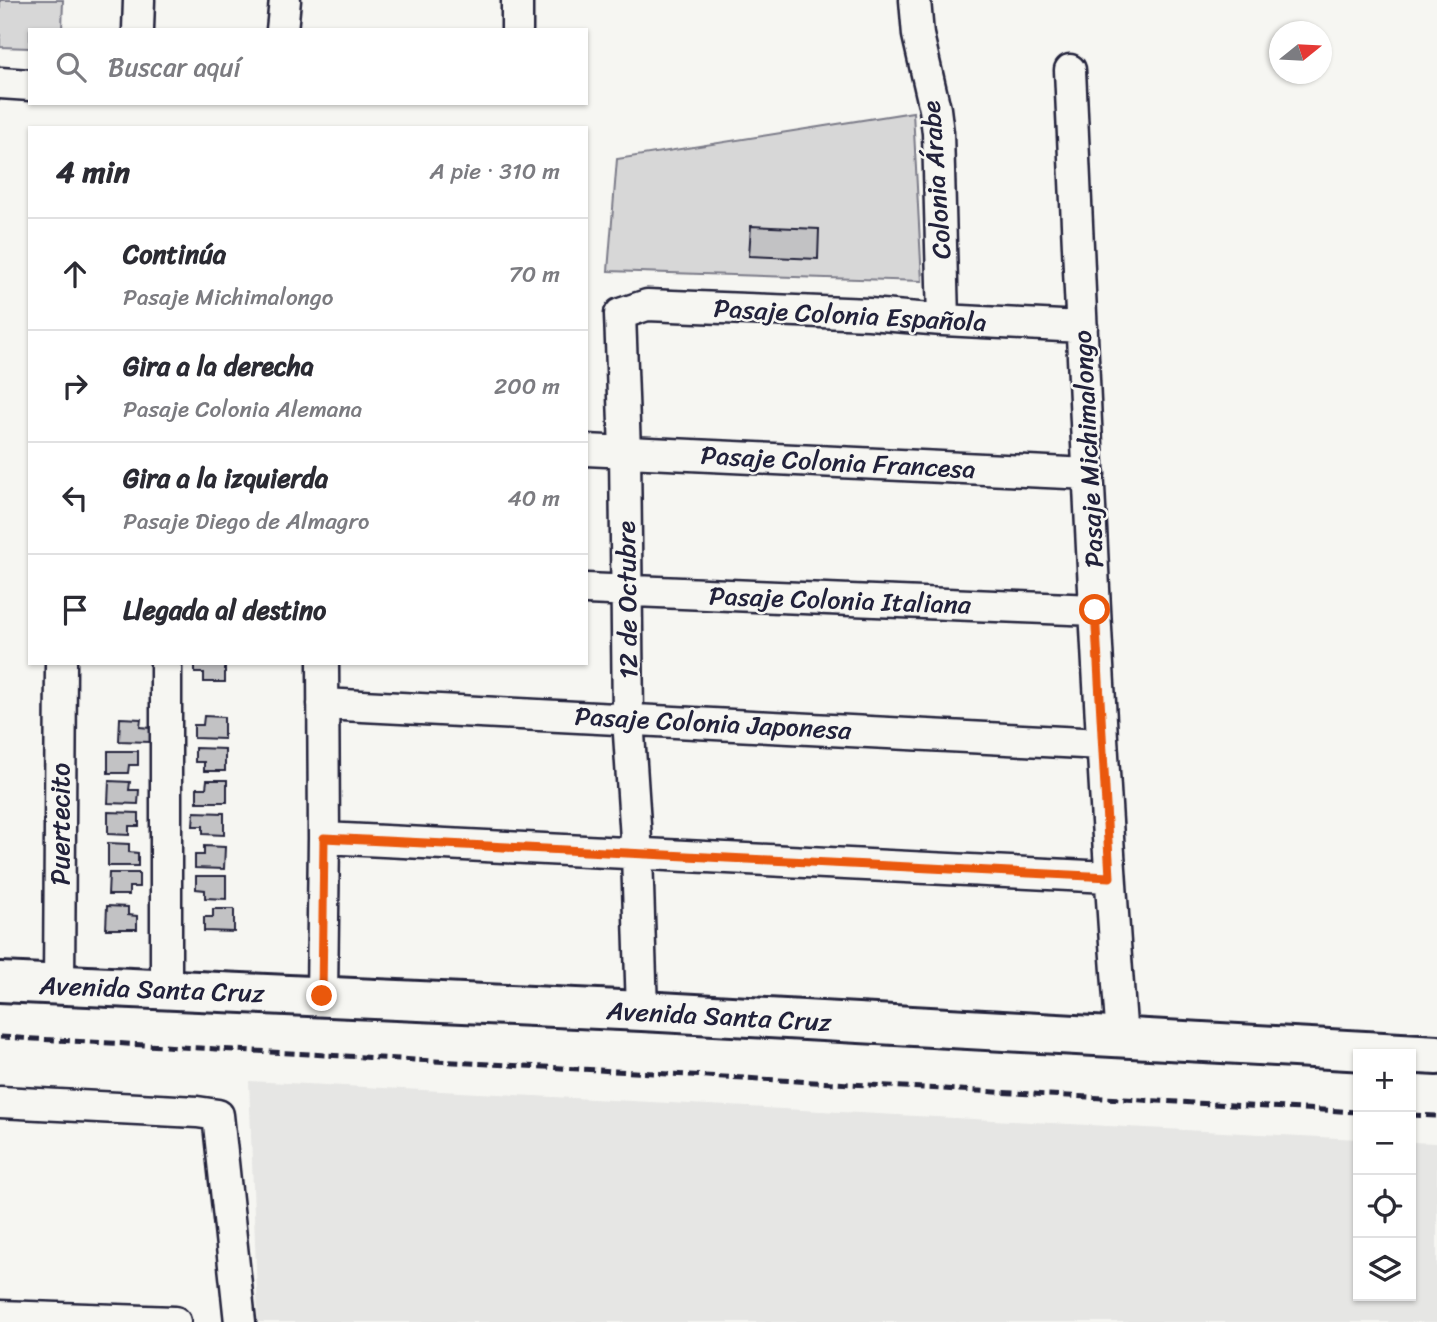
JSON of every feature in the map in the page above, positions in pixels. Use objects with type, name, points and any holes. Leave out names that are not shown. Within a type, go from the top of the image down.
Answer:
[{"type":"main road","name":"Avenida Santa Cruz","points":[[0,982],[642,1011],[1437,1055]]},
{"type":"street","points":[[138,28],[139,0]]},
{"type":"street","points":[[282,28],[285,0]]},
{"type":"street","points":[[517,0],[517,28]]},
{"type":"street","name":"Colonia Árabe","points":[[915,0],[918,35],[938,133],[943,320]]},
{"type":"street","name":"Pasaje Michimalongo","points":[[1070,70],[1102,744],[1122,1038]]},
{"type":"street","points":[[0,83],[28,85]]},
{"type":"street","name":"Pasaje Colonia Española","points":[[620,314],[647,305],[869,314],[1082,327]]},
{"type":"street","name":"12 de Octubre","points":[[620,314],[625,451],[628,719],[637,853],[642,1011]]},
{"type":"street","name":"Pasaje Colonia Francesa","points":[[588,450],[1090,474]]},
{"type":"street","name":"Pasaje Colonia Italiana","points":[[588,589],[1095,610]]},
{"type":"street","name":"Puertecito","points":[[59,986],[61,665]]},
{"type":"street","points":[[166,665],[166,990]]},
{"type":"street","points":[[322,996],[323,665]]},
{"type":"street","name":"Pasaje Colonia Japonesa","points":[[323,704],[1102,744]]},
{"type":"street","points":[[324,838],[1110,877]]},
{"type":"street","points":[[0,1102],[218,1115],[240,1322]]},
{"type":"street","points":[[0,1316],[175,1322]]},
{"type":"shaded area","points":[[0,0],[63,0],[62,28],[28,28],[28,48],[0,47]]},
{"type":"shaded area","points":[[913,112],[922,281],[608,271],[617,159]]},
{"type":"shaded area","points":[[249,1081],[1353,1139],[1353,1301],[1416,1301],[1416,1142],[1437,1143],[1437,1322],[258,1322]]},
{"type":"building","points":[[751,226],[819,229],[818,259],[749,256]]},
{"type":"building","points":[[195,665],[225,665],[225,682],[204,682],[204,673],[195,673]]},
{"type":"building","points":[[204,716],[224,717],[224,739],[194,738],[194,725],[203,725]]},
{"type":"building","points":[[120,718],[141,719],[140,727],[150,728],[150,742],[119,741]]},
{"type":"building","points":[[195,748],[225,749],[225,771],[204,771],[204,762],[195,762]]},
{"type":"building","points":[[108,751],[138,751],[138,765],[129,765],[128,773],[108,773]]},
{"type":"building","points":[[207,780],[227,780],[227,802],[197,802],[197,788],[206,788]]},
{"type":"building","points":[[109,781],[130,782],[129,790],[139,790],[138,804],[108,803]]},
{"type":"building","points":[[108,812],[139,813],[139,826],[129,826],[129,835],[108,834]]},
{"type":"building","points":[[194,812],[224,813],[224,835],[203,834],[203,826],[193,826]]},
{"type":"building","points":[[108,843],[129,844],[129,852],[138,853],[138,866],[108,866]]},
{"type":"building","points":[[204,846],[225,847],[224,869],[195,868],[195,855],[204,855]]},
{"type":"building","points":[[109,873],[139,873],[139,887],[129,887],[129,895],[108,895]]},
{"type":"building","points":[[196,876],[226,876],[226,899],[205,898],[205,890],[196,889]]},
{"type":"building","points":[[107,906],[128,907],[128,915],[137,916],[137,929],[106,929]]},
{"type":"building","points":[[213,909],[234,909],[234,932],[204,931],[204,917],[213,917]]},
{"type":"railway","points":[[0,1037],[1353,1112]]},
{"type":"railway","points":[[1416,1115],[1437,1116]]},
{"type":"route","points":[[322,996],[324,838],[1110,877],[1095,610]]}]
